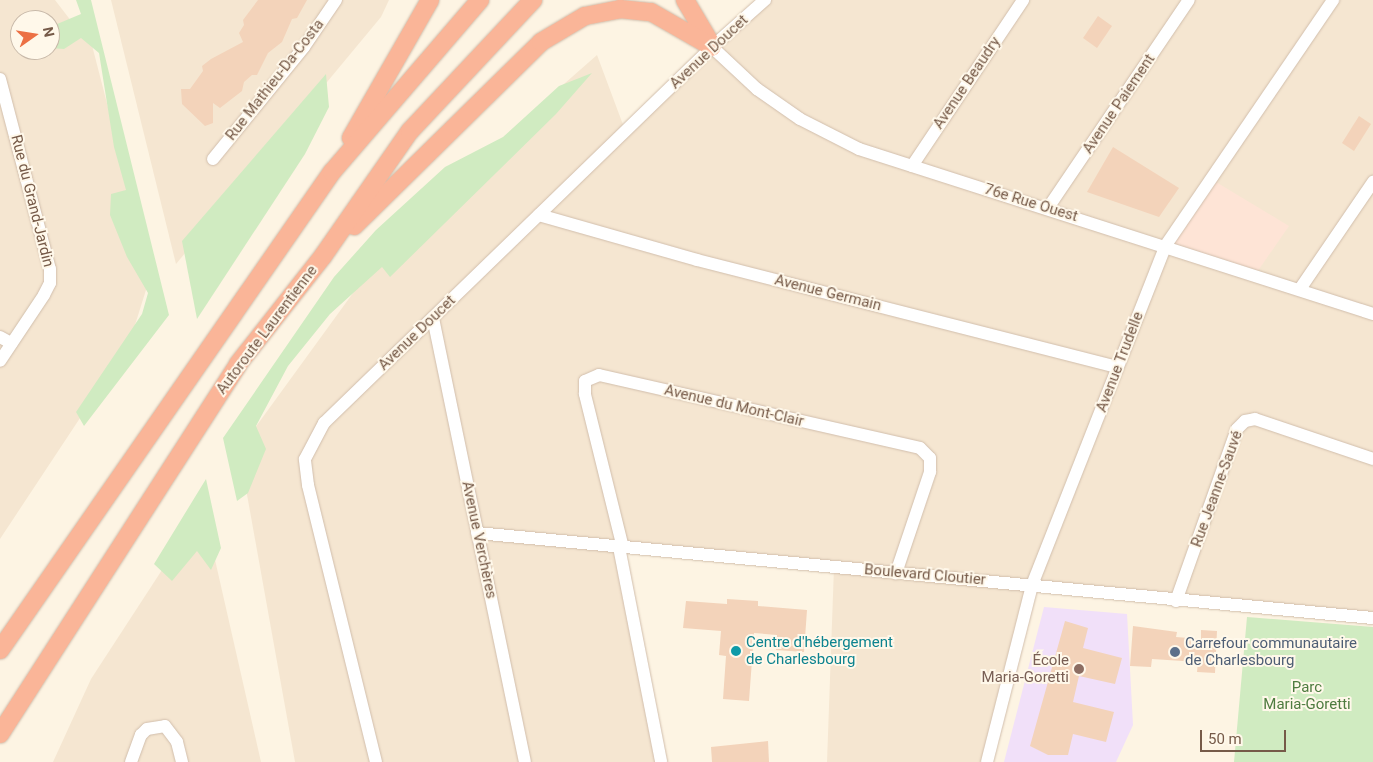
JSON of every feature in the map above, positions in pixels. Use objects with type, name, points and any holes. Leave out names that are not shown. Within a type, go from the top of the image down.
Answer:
[{"type":"highway","points":[[0,650],[332,172],[430,0]]},
{"type":"highway","points":[[332,172],[480,0]]},
{"type":"highway","name":"Autoroute Laurentienne","points":[[0,734],[238,364],[323,256],[410,131],[533,0]]},
{"type":"highway","points":[[685,0],[712,47]]},
{"type":"highway","points":[[323,256],[541,42],[586,16],[620,9],[650,12],[712,47]]},
{"type":"street","name":"Rue Mathieu-Da-Costa","points":[[213,159],[304,47],[336,0]]},
{"type":"street","name":"Avenue Doucet","points":[[376,762],[308,485],[305,459],[324,423],[712,47],[765,0]]},
{"type":"street","name":"Avenue Beaudry","points":[[912,166],[1022,0]]},
{"type":"street","name":"Avenue Paiement","points":[[1048,208],[1189,0]]},
{"type":"street","name":"Avenue Trudelle","points":[[987,762],[1032,585],[1166,245],[1333,0]]},
{"type":"street","name":"76e Rue Ouest","points":[[712,47],[757,89],[800,119],[859,149],[1166,245],[1373,314]]},
{"type":"street","name":"Rue du Grand-Jardin","points":[[0,79],[50,269],[50,283],[44,295],[5,340],[0,361]]},
{"type":"street","points":[[1300,289],[1373,182]]},
{"type":"street","name":"Avenue Germain","points":[[539,215],[697,260],[1118,367]]},
{"type":"street","name":"Avenue Verchères","points":[[433,318],[525,762]]},
{"type":"street","name":"Avenue du Mont-Clair","points":[[661,762],[621,548],[584,394],[585,381],[599,375],[920,448],[930,458],[930,472],[896,573]]},
{"type":"street","name":"Rue Jeanne-Sauvé","points":[[1176,601],[1237,429],[1245,421],[1254,419],[1373,460]]},
{"type":"street","name":"Boulevard Cloutier","points":[[477,533],[621,548],[1032,585],[1176,601],[1373,618]]},
{"type":"street","points":[[131,762],[141,735],[148,729],[165,726],[177,742],[182,762]]},
{"type":"shaded area","points":[[0,0],[55,0],[75,26],[86,22],[151,274],[129,344],[0,539]]},
{"type":"shaded area","points":[[111,0],[389,0],[381,17],[176,264]]},
{"type":"shaded area","points":[[765,0],[1373,0],[1373,618],[1033,585],[987,762],[827,762],[834,567],[620,548],[661,762],[295,762],[239,450],[430,187],[489,150],[597,55],[625,130]]},
{"type":"shaded area","points":[[1211,179],[1289,226],[1255,275],[1166,245]]},
{"type":"shaded area","points":[[203,507],[261,762],[53,762],[91,679]]},
{"type":"shaded area","name":"École Maria-Goretti","points":[[1044,607],[1127,614],[1133,725],[1116,762],[1004,762]]},
{"type":"green space","points":[[76,0],[91,0],[169,315],[84,426],[76,412],[142,314],[148,293],[127,257],[110,215],[111,194],[126,190],[114,147],[99,53],[81,38],[64,49],[60,49],[60,23],[81,14]]},
{"type":"green space","points":[[592,73],[556,114],[390,277],[382,267],[330,314],[288,366],[256,426],[266,449],[248,493],[237,501],[223,438],[334,277],[376,230],[445,167],[503,137],[559,86]]},
{"type":"green space","points":[[326,74],[329,107],[305,154],[197,319],[182,241]]},
{"type":"green space","points":[[206,479],[221,548],[211,570],[197,551],[172,581],[154,564]]},
{"type":"green space","name":"Parc Maria-Goretti","points":[[1247,617],[1373,627],[1373,762],[1234,762]]},
{"type":"building","points":[[258,0],[307,0],[297,18],[292,19],[282,42],[268,53],[257,75],[252,75],[244,82],[242,91],[220,108],[213,103],[213,123],[205,126],[182,104],[181,89],[190,89],[203,71],[202,66],[211,59],[243,42],[239,33],[244,25],[243,20]]},
{"type":"building","points":[[1098,16],[1112,26],[1097,48],[1083,38]]},
{"type":"building","points":[[1359,116],[1371,124],[1354,151],[1342,143]]},
{"type":"building","points":[[1113,147],[1179,188],[1159,217],[1087,192]]},
{"type":"building","name":"Centre d'hébergement de Charlesbourg","points":[[727,599],[758,601],[758,606],[807,610],[804,652],[776,650],[777,635],[754,633],[749,701],[723,699],[726,656],[719,655],[721,631],[683,628],[686,601],[727,604]]},
{"type":"building","points":[[1065,621],[1088,628],[1083,648],[1122,658],[1115,684],[1079,676],[1073,702],[1114,712],[1106,742],[1073,734],[1068,755],[1048,755],[1030,746]]},
{"type":"building","name":"Carrefour communautaire de Charlesbourg","points":[[1133,626],[1177,632],[1176,637],[1201,639],[1201,630],[1217,631],[1215,673],[1197,672],[1198,662],[1152,659],[1151,667],[1130,666]]},
{"type":"building","points":[[768,741],[769,762],[712,762],[711,747]]},
{"type":"place","name":"Centre d'hébergement de Charlesbourg","points":[[736,651]]},
{"type":"place","name":"Carrefour communautaire de Charlesbourg","points":[[1175,652]]},
{"type":"place","name":"École Maria-Goretti","points":[[1079,669]]}]
